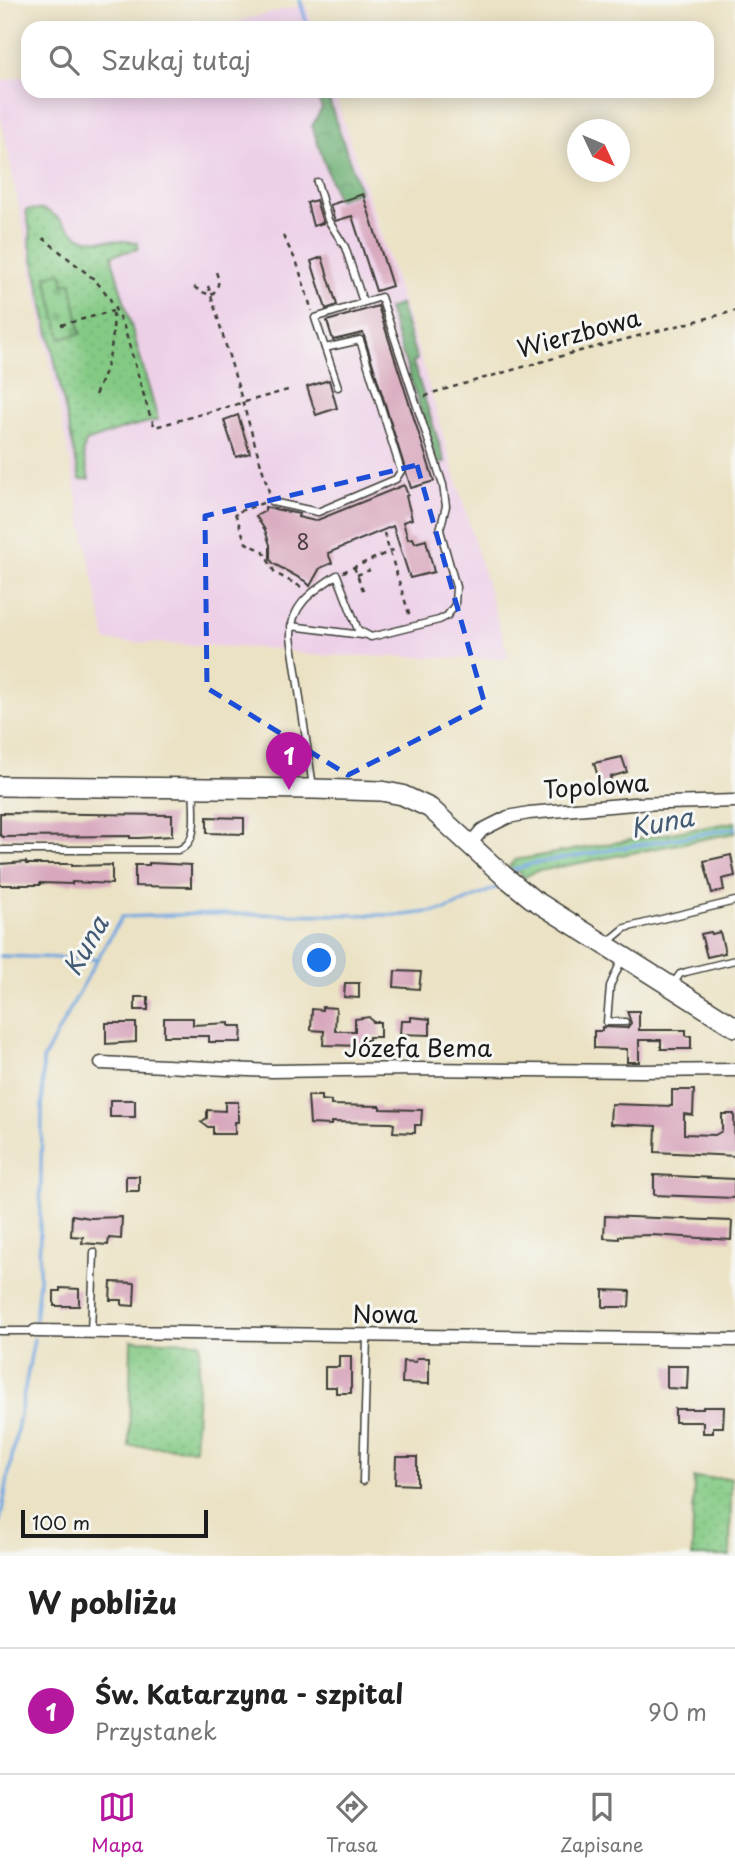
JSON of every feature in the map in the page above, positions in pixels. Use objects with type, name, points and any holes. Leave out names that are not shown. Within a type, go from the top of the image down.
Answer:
[{"type":"street","points":[[0,786],[313,789],[381,791],[402,795],[430,808],[525,894],[671,989],[735,1027]]},
{"type":"street","name":"Topolowa","points":[[470,844],[482,830],[508,817],[530,813],[633,804],[735,801]]},
{"type":"street","name":"Józefa Bema","points":[[101,1063],[272,1071],[735,1070]]},
{"type":"street","name":"Nowa","points":[[36,1331],[735,1340]]},
{"type":"lane","points":[[317,182],[328,220],[345,247],[363,302]]},
{"type":"lane","points":[[290,626],[383,635],[439,620],[447,616],[455,606],[456,587],[440,530],[446,506],[443,485],[381,297],[314,318],[338,387]]},
{"type":"lane","points":[[272,502],[318,512],[396,479],[401,471],[360,340],[325,348]]},
{"type":"lane","points":[[313,789],[290,626],[293,616],[311,592],[337,575],[358,630],[364,635]]},
{"type":"lane","points":[[0,850],[178,850],[193,840],[194,788]]},
{"type":"lane","points":[[606,947],[611,938],[625,928],[735,901]]},
{"type":"lane","points":[[623,958],[610,986],[607,1022],[625,1023]]},
{"type":"lane","points":[[671,989],[680,974],[735,960]]},
{"type":"lane","points":[[91,1333],[94,1252]]},
{"type":"lane","points":[[0,1331],[36,1331]]},
{"type":"lane","points":[[363,1481],[367,1336]]},
{"type":"path","points":[[283,236],[297,263],[314,318]]},
{"type":"path","points":[[43,238],[95,280],[109,297],[155,427],[288,390]]},
{"type":"path","points":[[211,295],[218,285],[216,272]]},
{"type":"path","points":[[194,286],[211,295]]},
{"type":"path","points":[[208,286],[272,502],[234,513],[242,537],[246,543],[263,551],[275,573],[311,592]]},
{"type":"path","points":[[61,325],[115,311]]},
{"type":"path","points":[[95,395],[110,359],[115,311]]},
{"type":"path","name":"Wierzbowa","points":[[432,393],[572,352],[735,311]]},
{"type":"path","points":[[384,533],[413,627]]},
{"type":"path","points":[[337,575],[398,548]]},
{"type":"path","points":[[354,567],[365,595]]},
{"type":"path","points":[[357,575],[370,570]]},
{"type":"highlighted area","points":[[417,465],[485,705],[348,775],[207,688],[205,516]]},
{"type":"shaded area","points":[[306,4],[311,21],[239,21]]},
{"type":"shaded area","points":[[21,77],[21,98],[336,98],[421,359],[509,659],[308,655],[282,649],[106,641],[0,113],[0,82]]},
{"type":"green space","points":[[317,98],[328,98],[360,191],[337,200],[312,126],[322,108]]},
{"type":"green space","points":[[43,209],[83,238],[138,243],[138,249],[112,255],[158,420],[86,442],[83,452],[89,479],[80,480],[29,239],[31,237],[26,210]]},
{"type":"green space","points":[[61,272],[64,284],[71,282],[81,334],[61,338],[46,276]]},
{"type":"green space","points":[[400,304],[417,360],[413,362],[445,462],[438,464],[388,309]]},
{"type":"green space","points":[[735,822],[735,833],[534,872],[525,877],[509,866],[515,860]]},
{"type":"green space","points":[[131,1340],[200,1342],[195,1449],[129,1446]]},
{"type":"green space","points":[[694,1478],[731,1478],[730,1556],[692,1556]]},
{"type":"building","points":[[363,194],[392,286],[376,291],[352,216],[335,221],[330,205]]},
{"type":"building","points":[[316,200],[323,223],[313,226],[307,203]]},
{"type":"building","points":[[322,257],[337,305],[326,309],[311,261]]},
{"type":"building","points":[[378,306],[434,481],[411,488],[363,333],[333,340],[327,321]]},
{"type":"building","points":[[329,380],[337,408],[316,415],[307,387]]},
{"type":"building","points":[[238,415],[250,453],[236,457],[224,420]]},
{"type":"building","points":[[404,485],[412,519],[403,522],[408,539],[413,538],[415,543],[426,540],[434,572],[410,578],[393,526],[328,553],[332,563],[320,568],[310,586],[270,559],[270,545],[256,516],[265,511],[265,507],[299,514],[298,517],[315,521]]},
{"type":"building","points":[[622,757],[627,772],[610,777],[611,781],[600,784],[594,763]]},
{"type":"building","points":[[0,813],[172,815],[172,836],[3,837],[0,835]]},
{"type":"building","points":[[207,817],[244,818],[244,834],[207,833]]},
{"type":"building","points":[[731,855],[735,876],[722,879],[724,890],[712,893],[704,861]]},
{"type":"building","points":[[26,862],[72,866],[112,865],[112,884],[72,882],[0,885],[0,864]]},
{"type":"building","points":[[135,865],[191,865],[191,887],[135,886]]},
{"type":"building","points":[[720,932],[725,953],[707,957],[701,934]]},
{"type":"building","points":[[395,971],[421,972],[419,989],[394,987]]},
{"type":"building","points":[[345,983],[359,983],[359,998],[344,997]]},
{"type":"building","points":[[135,997],[148,997],[148,1010],[135,1010]]},
{"type":"building","points":[[322,1007],[336,1008],[335,1031],[355,1031],[355,1019],[369,1017],[373,1022],[380,1022],[380,1037],[369,1037],[369,1040],[364,1040],[364,1046],[323,1045],[324,1031],[311,1030],[312,1009],[322,1010]]},
{"type":"building","points":[[627,1011],[639,1011],[639,1030],[686,1030],[686,1036],[691,1036],[691,1049],[661,1049],[661,1040],[639,1040],[639,1062],[627,1062],[627,1049],[594,1048],[594,1031],[602,1031],[602,1027],[627,1028],[631,1023]]},
{"type":"building","points":[[411,1017],[430,1019],[430,1035],[400,1034],[401,1021],[411,1021]]},
{"type":"building","points":[[164,1018],[193,1018],[193,1025],[229,1023],[229,1026],[242,1026],[241,1042],[209,1042],[209,1036],[164,1036]]},
{"type":"building","points":[[106,1023],[136,1023],[136,1042],[106,1044]]},
{"type":"building","points":[[672,1090],[694,1090],[693,1115],[684,1114],[684,1134],[715,1135],[722,1131],[722,1114],[734,1114],[735,1156],[655,1152],[656,1126],[610,1124],[611,1104],[672,1106]]},
{"type":"building","points":[[308,1096],[321,1096],[321,1100],[331,1101],[331,1105],[422,1110],[421,1125],[415,1125],[415,1133],[393,1132],[394,1124],[391,1123],[310,1124]]},
{"type":"building","points":[[110,1100],[135,1100],[135,1117],[110,1117]]},
{"type":"building","points":[[225,1102],[238,1102],[235,1134],[213,1134],[213,1127],[201,1122],[207,1118],[207,1110],[225,1111]]},
{"type":"building","points":[[654,1175],[734,1179],[734,1198],[654,1195]]},
{"type":"building","points":[[126,1176],[139,1176],[139,1191],[126,1191]]},
{"type":"building","points":[[72,1215],[90,1218],[122,1217],[121,1239],[109,1238],[108,1245],[82,1243],[83,1237],[71,1236]]},
{"type":"building","points":[[605,1216],[732,1221],[731,1240],[652,1235],[604,1238]]},
{"type":"building","points":[[111,1282],[135,1283],[134,1306],[122,1305],[122,1300],[110,1300]]},
{"type":"building","points":[[60,1288],[79,1289],[79,1306],[54,1306],[54,1291],[60,1291]]},
{"type":"building","points":[[603,1290],[630,1291],[629,1307],[603,1307]]},
{"type":"building","points":[[339,1356],[351,1356],[351,1393],[336,1393],[336,1387],[325,1387],[325,1367],[339,1367]]},
{"type":"building","points":[[417,1358],[429,1358],[429,1384],[402,1383],[403,1361],[416,1362]]},
{"type":"building","points":[[667,1366],[688,1366],[687,1389],[667,1388]]},
{"type":"building","points":[[724,1407],[723,1427],[713,1427],[713,1433],[703,1433],[703,1422],[675,1422],[675,1409]]},
{"type":"building","points":[[396,1457],[417,1457],[417,1485],[395,1484]]},
{"type":"waterway","points":[[300,0],[306,21]]},
{"type":"waterway","name":"Kuna","points":[[513,870],[531,864],[735,828]]},
{"type":"waterway","name":"Kuna","points":[[35,1320],[39,1282],[43,1060],[122,917],[202,914],[404,915],[445,910],[498,887]]},
{"type":"waterway","points":[[0,956],[96,959]]},
{"type":"waterway","name":"Kuna","points":[[0,1521],[34,1339]]},
{"type":"place","name":"Św. Katarzyna - szpital","points":[[289,790]]}]
